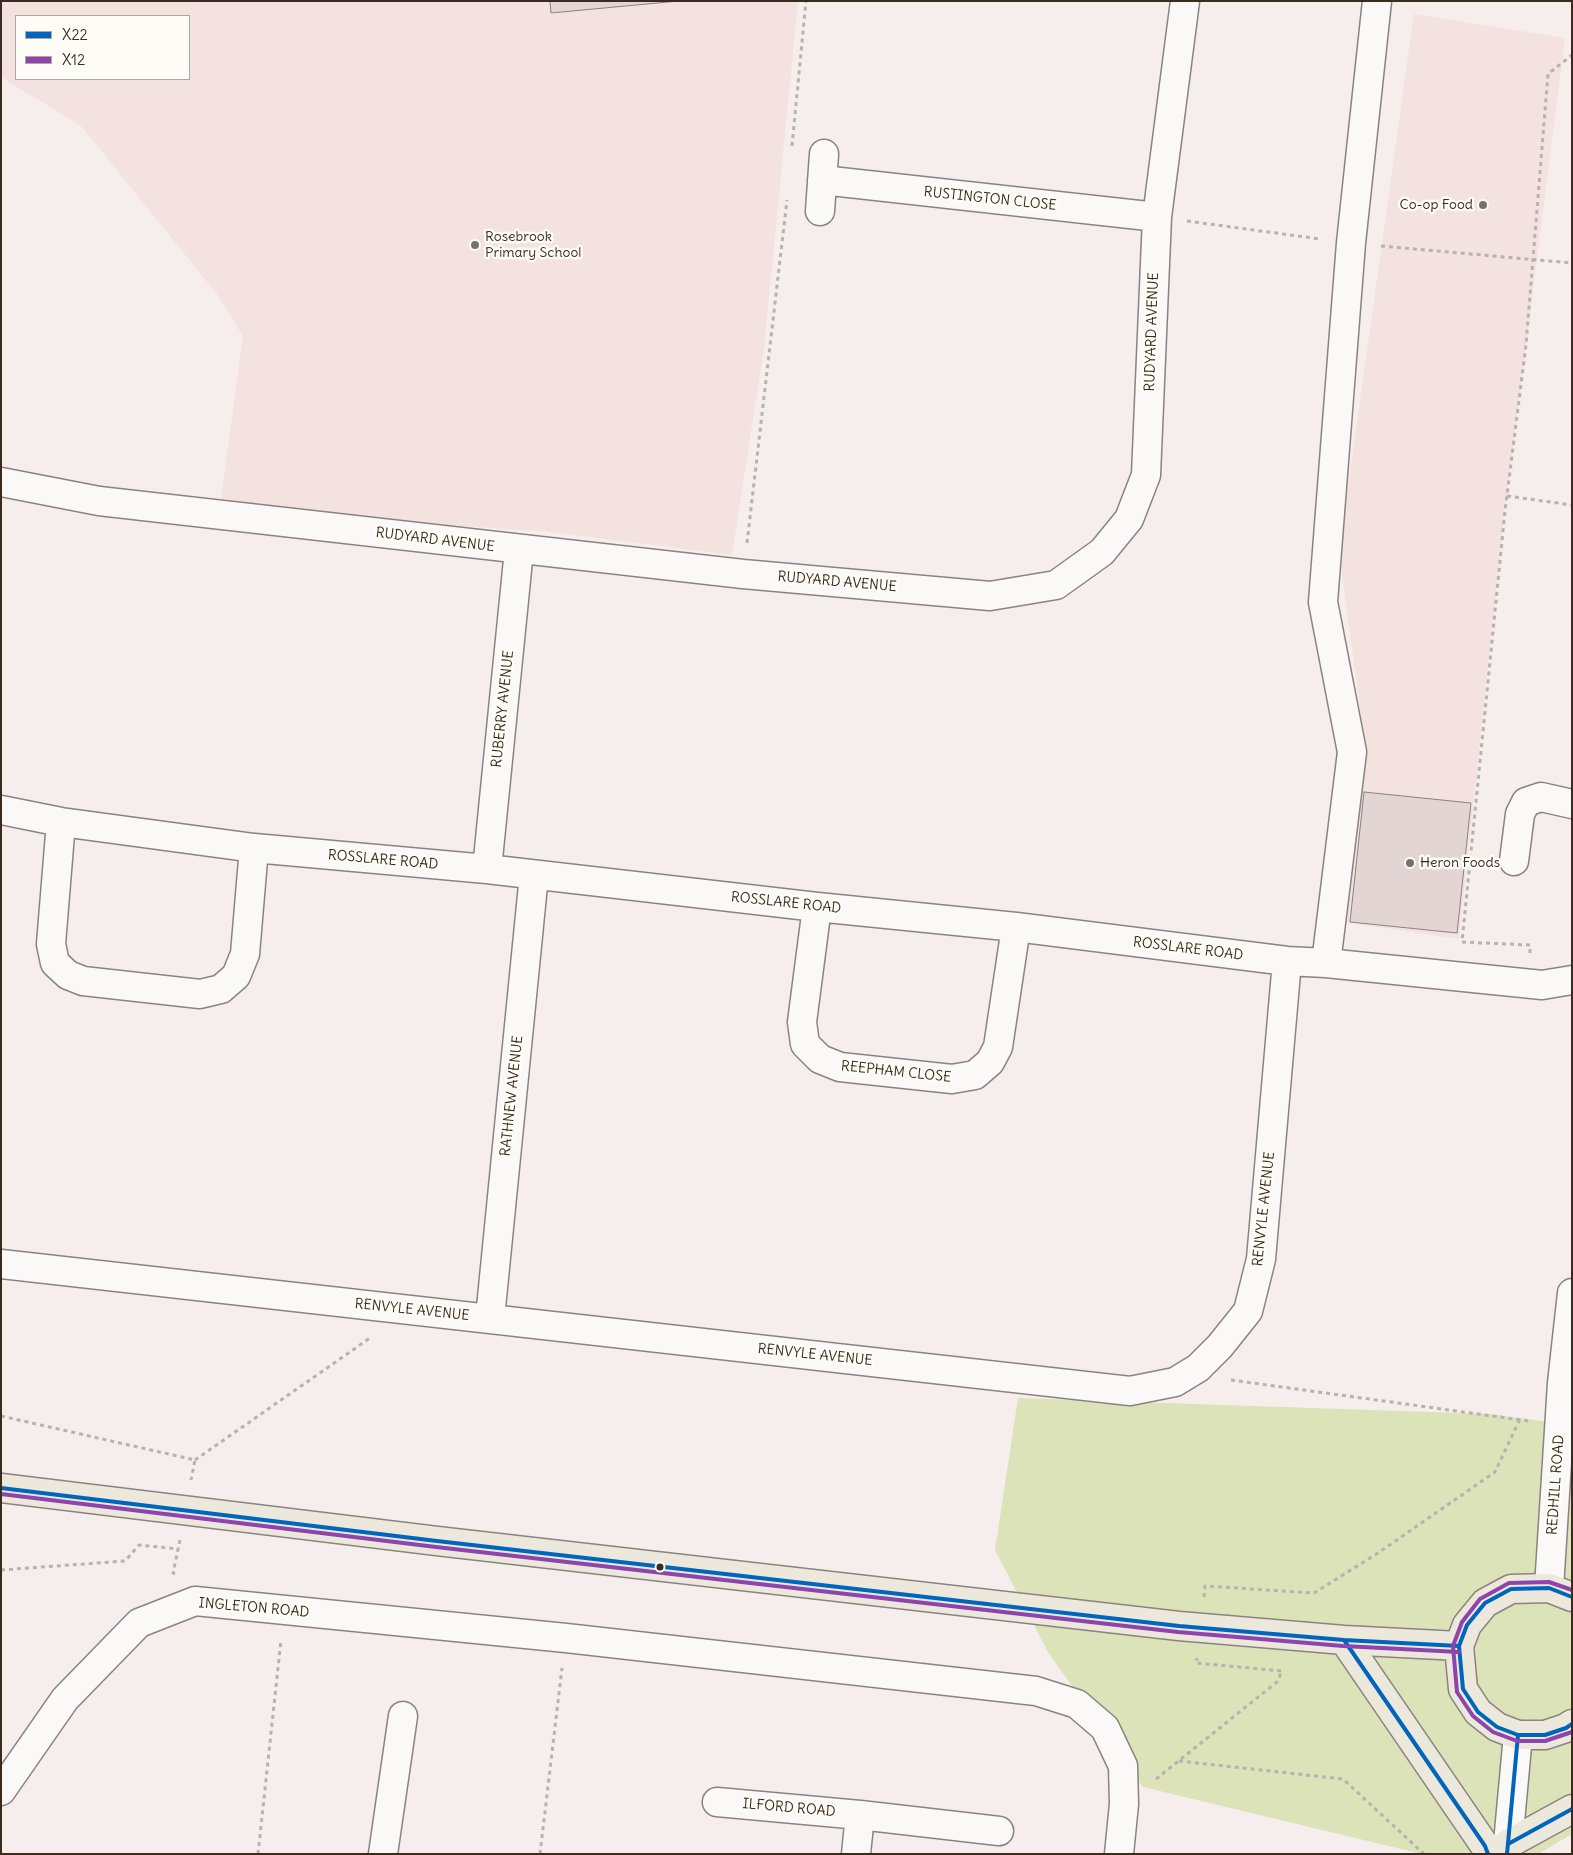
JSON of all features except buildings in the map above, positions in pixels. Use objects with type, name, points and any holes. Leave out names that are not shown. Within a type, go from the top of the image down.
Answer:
[{"type":"main road","points":[[1,1488],[437,1541],[1179,1626],[1344,1640],[1459,1646]]},
{"type":"main road","points":[[1560,1592],[1511,1589],[1485,1603],[1467,1625],[1459,1646],[1463,1689],[1478,1712],[1497,1727],[1518,1735],[1545,1735],[1572,1724]]},
{"type":"main road","points":[[1344,1640],[1485,1846],[1501,1851],[1572,1809]]},
{"type":"street","name":"RUDYARD AVENUE","points":[[1,482],[99,501],[743,574],[990,596],[1056,584],[1102,552],[1129,519],[1146,475],[1157,217],[1184,1]]},
{"type":"street","points":[[1326,963],[1352,752],[1322,602],[1351,243],[1377,1]]},
{"type":"street","name":"RUSTINGTON CLOSE","points":[[820,211],[823,167],[1157,217]]},
{"type":"street","name":"RUBERRY AVENUE","points":[[487,869],[519,550]]},
{"type":"street","points":[[1514,862],[1520,814],[1526,802],[1541,797],[1572,804]]},
{"type":"street","name":"ROSSLARE ROAD","points":[[1,810],[61,822],[254,848],[487,869],[818,907],[1016,927],[1287,961],[1326,963],[1542,985],[1572,980]]},
{"type":"street","points":[[61,822],[51,944],[55,963],[68,975],[83,981],[200,994],[221,989],[236,976],[245,954],[254,848]]},
{"type":"street","name":"RATHNEW AVENUE","points":[[490,1318],[534,875]]},
{"type":"street","name":"REEPHAM CLOSE","points":[[818,907],[802,1022],[805,1044],[820,1060],[840,1067],[952,1080],[975,1075],[990,1062],[998,1047],[1016,927]]},
{"type":"street","name":"RENVYLE AVENUE","points":[[1,1264],[1130,1391],[1175,1382],[1198,1368],[1220,1346],[1248,1311],[1261,1259],[1287,961]]},
{"type":"street","name":"REDHILL ROAD","points":[[1560,1592],[1559,1426],[1572,1294]]},
{"type":"street","name":"INGLETON ROAD","points":[[1,1791],[65,1699],[139,1623],[195,1601],[566,1638],[1036,1691],[1078,1704],[1105,1728],[1123,1766],[1124,1804],[1119,1854]]},
{"type":"street","points":[[383,1854],[403,1716]]},
{"type":"street","points":[[1501,1851],[1518,1735]]},
{"type":"street","name":"ILFORD ROAD","points":[[717,1802],[860,1815],[999,1831]]},
{"type":"street","points":[[856,1854],[860,1815]]},
{"type":"path","points":[[792,150],[806,1]]},
{"type":"path","points":[[1528,983],[1530,945],[1462,942],[1507,496],[1526,345],[1548,74],[1572,55]]},
{"type":"path","points":[[743,574],[787,199]]},
{"type":"path","points":[[1157,217],[1351,243],[1572,263]]},
{"type":"path","points":[[1507,496],[1572,504]]},
{"type":"path","points":[[195,1601],[188,1583],[173,1572],[195,1460],[410,1310]]},
{"type":"path","points":[[1198,1368],[1206,1377],[1559,1426]]},
{"type":"path","points":[[1,1416],[195,1460]]},
{"type":"path","points":[[1,1570],[125,1561],[139,1546],[179,1549]]},
{"type":"path","points":[[258,1854],[284,1610]]},
{"type":"path","points":[[540,1854],[566,1638]]},
{"type":"path","points":[[1178,1761],[1342,1779],[1424,1854]]},
{"type":"shaded area","name":"Rosebrook Primary School","points":[[1,1],[798,1],[764,348],[732,555],[550,532],[373,520],[221,499],[243,336],[217,294],[81,126],[1,77]]},
{"type":"shaded area","points":[[1414,14],[1565,38],[1502,533],[1459,939],[1345,922],[1366,753],[1339,552]]},
{"type":"green space","points":[[1018,1398],[1489,1414],[1572,1425],[1572,1834],[1538,1854],[1422,1854],[1143,1787],[1048,1652],[995,1550]]},
{"type":"transit line","name":"X22","points":[[1,1488],[437,1541],[1179,1626],[1344,1640],[1459,1646]]},
{"type":"transit line","name":"X12","points":[[1,1494],[436,1547],[1178,1632],[1343,1646],[1459,1652]]},
{"type":"transit line","name":"X12","points":[[1572,1590],[1549,1582],[1509,1583],[1480,1599],[1462,1622],[1453,1646],[1457,1692],[1473,1716],[1493,1732],[1517,1741],[1545,1741],[1572,1732]]},
{"type":"transit line","name":"X22","points":[[1572,1597],[1549,1588],[1511,1589],[1485,1603],[1467,1625],[1459,1646],[1463,1689],[1478,1712],[1497,1727],[1518,1735],[1545,1735],[1572,1724]]},
{"type":"transit line","name":"X22","points":[[1344,1640],[1485,1846],[1488,1854]]},
{"type":"transit line","name":"X22","points":[[1507,1854],[1518,1735]]},
{"type":"transit line","name":"X22","points":[[1508,1844],[1572,1809]]},
{"type":"place","name":"Co-op Food","points":[[1483,205]]},
{"type":"place","name":"Rosebrook Primary School","points":[[475,245]]},
{"type":"place","name":"Heron Foods","points":[[1410,863]]}]
